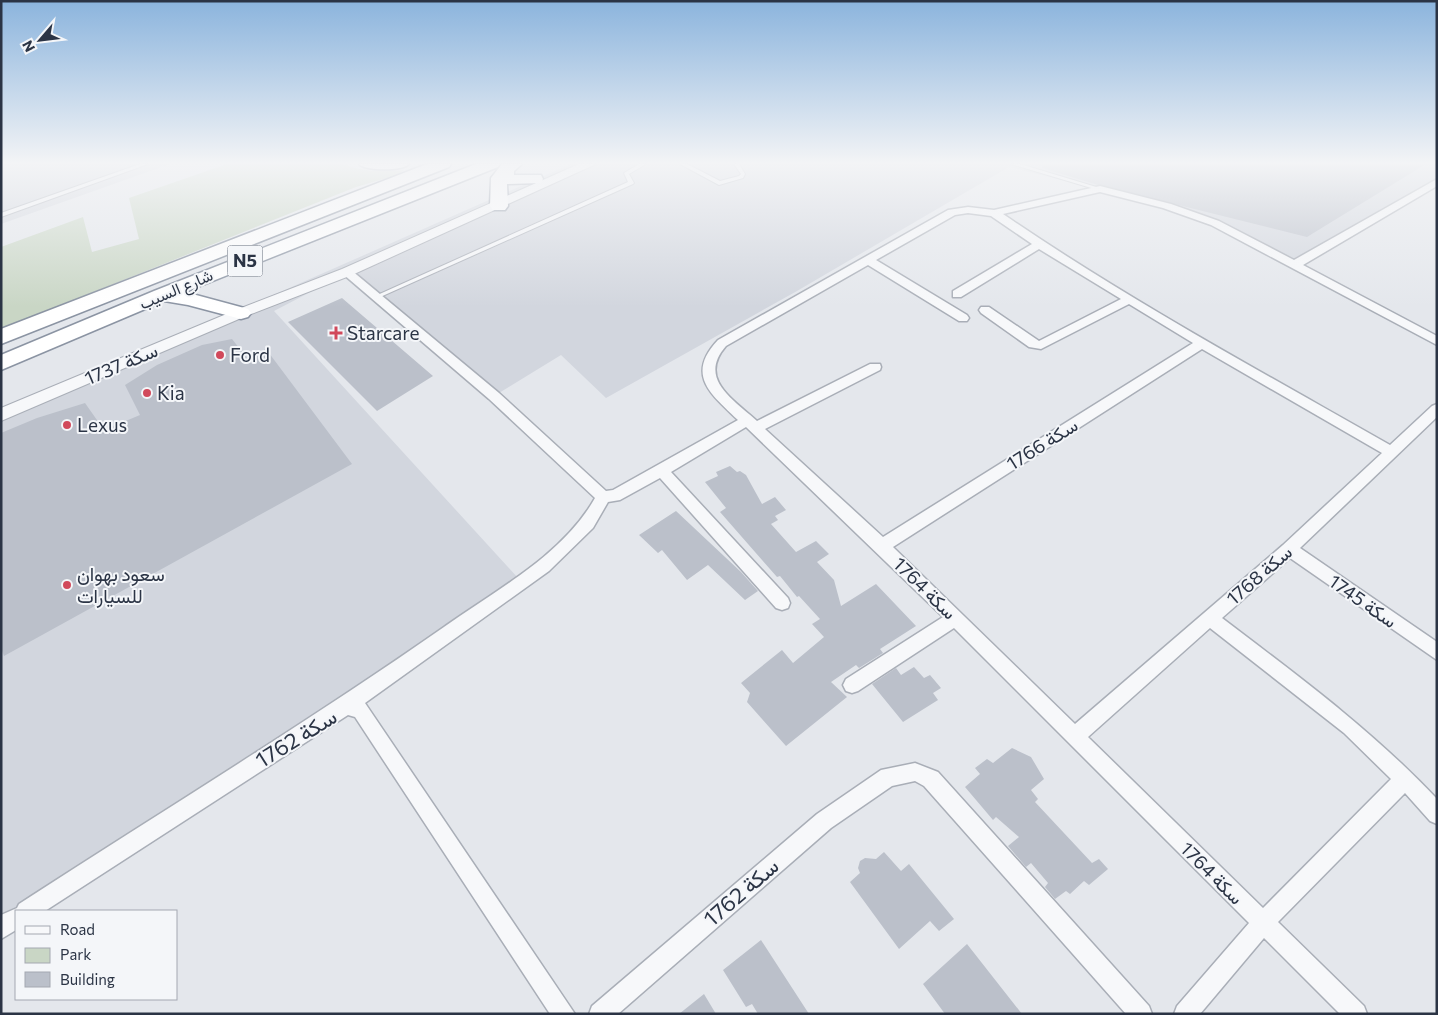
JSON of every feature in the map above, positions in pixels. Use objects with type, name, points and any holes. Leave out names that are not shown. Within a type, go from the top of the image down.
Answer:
[{"type":"highway","name":"شارع السيب","points":[[1,337],[317,211]]},
{"type":"highway","name":"شارع السيب","points":[[1,363],[161,295],[383,211]]},
{"type":"highway","points":[[161,295],[189,299],[240,313]]},
{"type":"street","points":[[240,313],[263,301],[472,211]]},
{"type":"street","points":[[240,313],[347,272],[475,211]]},
{"type":"street","name":"سكة 1764","points":[[957,211],[952,212],[722,343],[711,354],[707,373],[711,384],[882,546],[1076,735],[1356,1014]]},
{"type":"street","name":"سكة 1764","points":[[980,211],[994,213]]},
{"type":"street","points":[[994,213],[1001,211]]},
{"type":"street","points":[[1182,211],[1215,223],[1296,264],[1437,341]]},
{"type":"street","points":[[1296,264],[1387,211]]},
{"type":"street","points":[[994,213],[1039,244],[1202,343],[1392,452]]},
{"type":"street","points":[[957,294],[1039,244]]},
{"type":"street","points":[[868,260],[964,318]]},
{"type":"street","points":[[347,272],[494,396],[603,496],[615,496],[752,424],[875,367]]},
{"type":"street","points":[[984,310],[1033,344],[1041,345],[1130,299]]},
{"type":"street","name":"سكة 1737","points":[[1,415],[240,313]]},
{"type":"street","name":"سكة 1766","points":[[882,546],[1202,343]]},
{"type":"street","name":"سكة 1768","points":[[1076,735],[1289,549],[1437,409]]},
{"type":"street","points":[[662,471],[782,603]]},
{"type":"street","points":[[346,706],[543,566],[588,524],[603,496]]},
{"type":"street","name":"سكة 1745","points":[[1289,549],[1437,652]]},
{"type":"street","points":[[852,685],[955,618]]},
{"type":"street","points":[[1210,618],[1350,727],[1405,779],[1437,814]]},
{"type":"street","name":"سكة 1762","points":[[28,910],[346,706],[361,710],[564,1014]]},
{"type":"street","name":"سكة 1762","points":[[600,1014],[824,821],[888,777],[914,772],[931,779],[1141,1014]]},
{"type":"street","points":[[1185,1014],[1263,923],[1405,779]]},
{"type":"street","points":[[1,928],[15,919]]},
{"type":"lane","points":[[1,216],[14,211]]},
{"type":"lane","points":[[376,297],[568,211]]},
{"type":"shaded area","points":[[1,211],[37,211],[1,224]]},
{"type":"shaded area","points":[[463,211],[933,211],[797,291],[606,398],[561,355],[494,396],[347,273],[274,311],[518,578],[300,734],[28,910],[15,910],[15,919],[1,928],[1,415]]},
{"type":"shaded area","points":[[1182,211],[1387,211],[1296,264],[1215,223]]},
{"type":"green space","points":[[132,211],[295,211],[1,329],[1,247],[83,217],[92,252],[139,239]]},
{"type":"building","points":[[1204,211],[1349,211],[1307,237]]},
{"type":"building","points":[[342,298],[433,376],[377,411],[288,322]]},
{"type":"building","name":"سعود بهوان للسيارات","points":[[232,339],[247,358],[266,349],[352,464],[4,656],[1,648],[1,433],[37,418],[85,403],[104,430],[140,415],[125,385],[157,365],[202,345]]},
{"type":"building","points":[[730,466],[737,472],[740,471],[746,475],[762,504],[775,497],[786,510],[775,516],[778,520],[771,524],[796,552],[816,541],[829,554],[817,562],[834,580],[841,606],[876,584],[916,626],[880,649],[883,653],[859,668],[856,665],[831,682],[847,697],[786,746],[747,702],[750,693],[741,683],[782,650],[793,663],[824,637],[812,624],[820,619],[799,596],[797,597],[780,576],[777,577],[720,512],[726,508],[705,482],[718,476],[716,472]]},
{"type":"building","points":[[676,511],[741,572],[758,591],[745,600],[708,565],[687,580],[662,550],[658,553],[639,535]]},
{"type":"building","points":[[914,667],[924,678],[930,675],[941,688],[933,693],[938,700],[903,722],[872,684],[896,668],[901,675]]},
{"type":"building","points":[[1012,748],[1031,757],[1044,779],[1031,790],[1038,799],[1035,802],[1092,863],[1099,859],[1108,869],[1089,885],[1084,881],[1070,894],[1066,891],[1055,899],[1045,887],[1048,883],[1031,863],[1026,867],[1008,846],[1019,837],[996,817],[993,820],[965,787],[980,774],[975,768],[987,759],[993,763]]},
{"type":"building","points":[[884,852],[901,871],[909,864],[954,919],[939,931],[930,921],[899,949],[850,882],[860,873],[858,868],[860,861],[865,858],[876,859]]},
{"type":"building","points":[[761,940],[809,1014],[758,1014],[752,1004],[746,1007],[723,970]]},
{"type":"building","points":[[967,944],[1022,1014],[945,1014],[923,984]]},
{"type":"building","points":[[704,994],[716,1014],[679,1014]]},
{"type":"place","name":"Starcare","points":[[336,333]]},
{"type":"place","name":"Ford","points":[[220,355]]},
{"type":"place","name":"Kia","points":[[147,393]]},
{"type":"place","name":"Lexus","points":[[67,425]]},
{"type":"place","name":"سعود بهوان للسيارات","points":[[67,585]]}]
